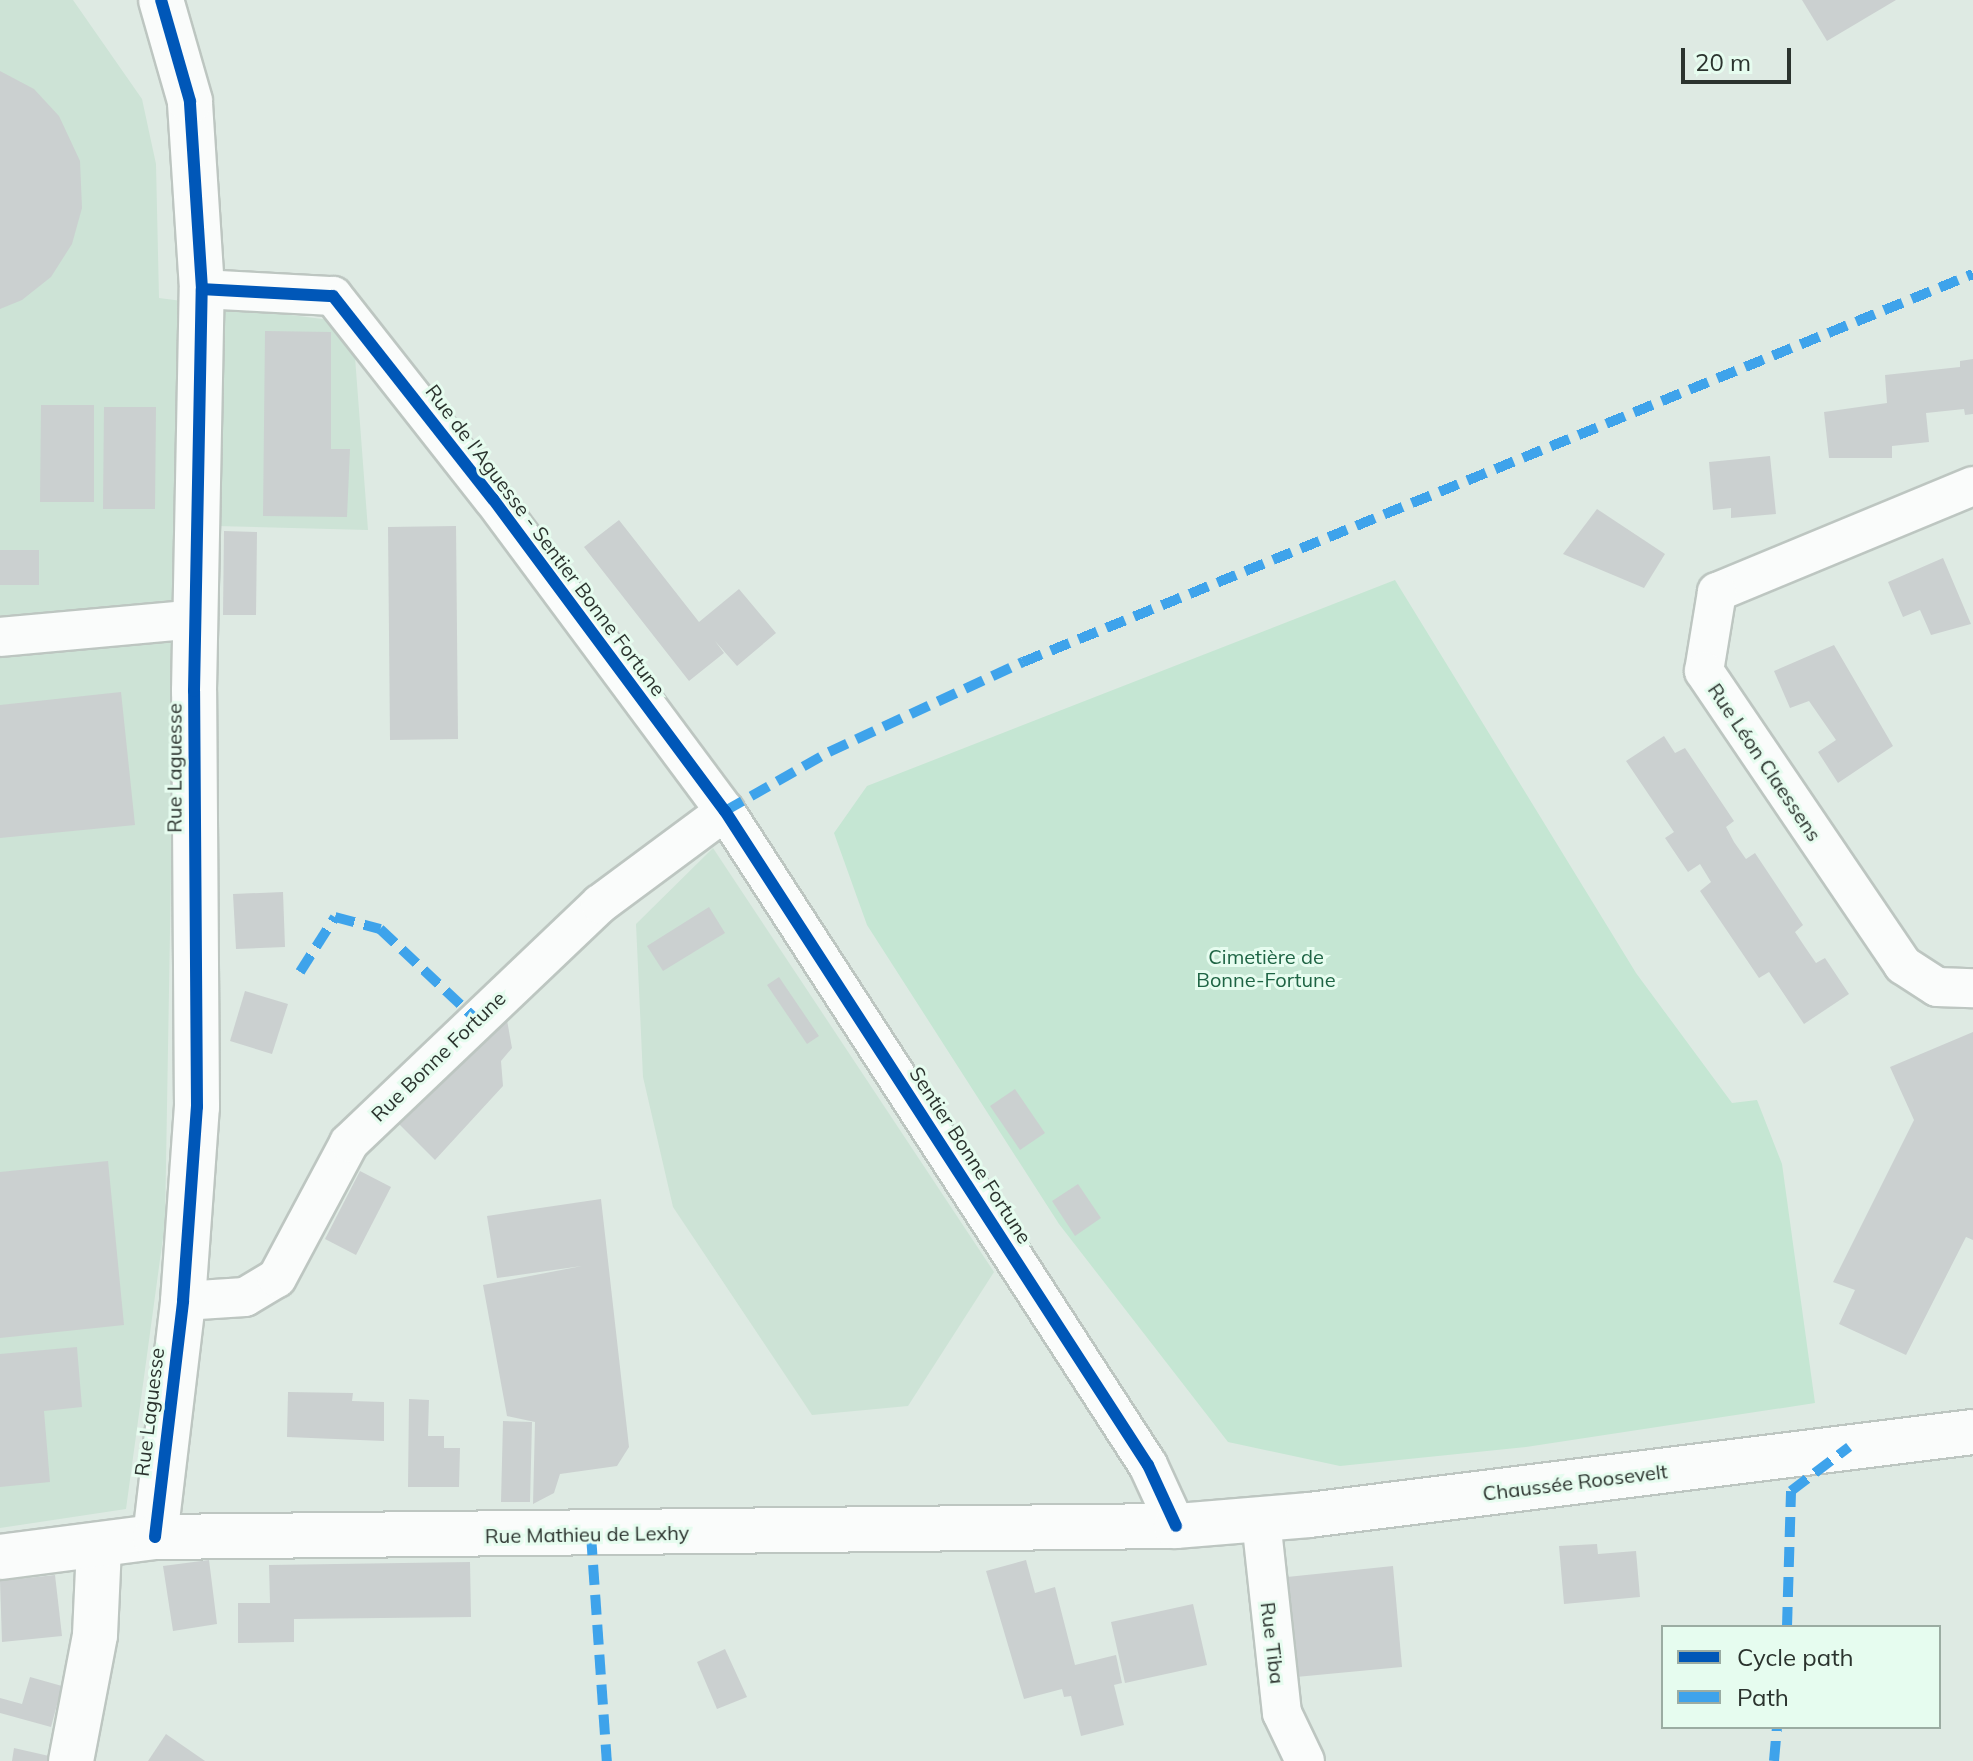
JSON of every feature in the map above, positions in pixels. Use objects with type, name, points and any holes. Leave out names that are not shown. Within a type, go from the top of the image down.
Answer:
[{"type":"main road","name":"Rue Laguesse","points":[[155,1537],[183,1301],[197,1107],[196,619],[202,289],[190,101],[161,0]]},
{"type":"main road","name":"Chaussée Roosevelt","points":[[1176,1526],[1261,1520],[1973,1432]]},
{"type":"main road","name":"Rue Mathieu de Lexhy","points":[[0,1557],[99,1547],[155,1537],[1176,1526]]},
{"type":"main road","points":[[71,1761],[95,1635],[99,1547]]},
{"type":"street","name":"Rue de l'Aguesse - Sentier Bonne Fortune","points":[[202,289],[333,296],[493,499],[725,811]]},
{"type":"street","name":"Rue Léon Claessens","points":[[1973,486],[1717,592],[1704,671],[1903,965],[1937,987],[1973,988]]},
{"type":"street","points":[[0,637],[196,619]]},
{"type":"street","name":"Rue Bonne Fortune","points":[[183,1301],[245,1297],[277,1278],[349,1143],[600,904],[725,811]]},
{"type":"street","name":"Sentier Bonne Fortune","points":[[725,811],[1148,1465],[1176,1526]]},
{"type":"street","name":"Rue Tiba","points":[[1261,1520],[1282,1713],[1305,1761]]},
{"type":"shaded area","points":[[0,0],[73,0],[142,99],[156,164],[159,298],[330,320],[355,357],[368,530],[177,525],[165,1223],[126,1509],[0,1528]]},
{"type":"shaded area","points":[[713,848],[994,1272],[908,1406],[812,1415],[673,1207],[643,1077],[636,924]]},
{"type":"green space","name":"Cimetière de Bonne-Fortune","points":[[1395,580],[1636,973],[1732,1103],[1757,1100],[1782,1164],[1815,1403],[1526,1447],[1340,1466],[1228,1442],[1059,1224],[867,925],[834,833],[867,786]]},
{"type":"building","points":[[1802,0],[1896,0],[1827,41]]},
{"type":"building","points":[[0,71],[34,89],[59,116],[80,161],[82,208],[72,244],[51,277],[22,300],[0,309]]},
{"type":"building","points":[[265,331],[331,332],[331,449],[350,449],[347,517],[263,516]]},
{"type":"building","points":[[1973,359],[1973,414],[1965,415],[1964,409],[1926,413],[1929,442],[1892,446],[1892,458],[1829,458],[1824,412],[1887,403],[1885,375],[1960,367],[1960,361]]},
{"type":"building","points":[[41,405],[94,405],[94,502],[40,502]]},
{"type":"building","points":[[104,407],[156,407],[155,509],[103,509]]},
{"type":"building","points":[[1770,456],[1776,514],[1731,518],[1731,508],[1713,510],[1709,462]]},
{"type":"building","points":[[1597,509],[1665,554],[1644,588],[1563,554]]},
{"type":"building","points":[[619,520],[699,622],[739,589],[776,633],[737,666],[715,641],[724,653],[689,681],[584,547]]},
{"type":"building","points":[[456,526],[458,739],[390,740],[388,527]]},
{"type":"building","points":[[224,531],[257,532],[256,615],[223,615]]},
{"type":"building","points":[[0,550],[39,550],[39,585],[0,585]]},
{"type":"building","points":[[1943,558],[1971,624],[1931,635],[1920,610],[1903,617],[1888,582]]},
{"type":"building","points":[[1834,645],[1893,746],[1838,783],[1818,752],[1836,740],[1809,701],[1790,708],[1774,671]]},
{"type":"building","points":[[121,692],[135,825],[0,838],[0,705]]},
{"type":"building","points":[[1664,736],[1675,753],[1685,748],[1734,821],[1726,827],[1734,842],[1746,859],[1755,853],[1803,925],[1795,932],[1805,947],[1816,963],[1825,958],[1849,994],[1804,1024],[1769,972],[1759,978],[1700,891],[1711,882],[1700,864],[1688,872],[1665,838],[1674,832],[1626,761]]},
{"type":"building","points":[[283,892],[285,947],[236,949],[233,894]]},
{"type":"building","points":[[709,907],[725,933],[663,971],[647,946]]},
{"type":"building","points":[[779,977],[819,1036],[807,1044],[767,985]]},
{"type":"building","points":[[245,991],[288,1004],[272,1054],[230,1041]]},
{"type":"building","points":[[505,1009],[512,1048],[501,1061],[503,1086],[435,1160],[399,1124]]},
{"type":"building","points":[[1973,1032],[1973,1240],[1966,1237],[1906,1355],[1839,1324],[1855,1290],[1833,1282],[1914,1120],[1890,1067]]},
{"type":"building","points":[[1015,1089],[1045,1133],[1020,1150],[990,1106]]},
{"type":"building","points":[[108,1161],[124,1325],[0,1338],[0,1172]]},
{"type":"building","points":[[360,1171],[391,1187],[356,1255],[325,1239]]},
{"type":"building","points":[[1078,1184],[1101,1218],[1075,1236],[1052,1201]]},
{"type":"building","points":[[601,1199],[629,1447],[617,1466],[560,1474],[554,1493],[533,1504],[535,1422],[507,1416],[483,1285],[582,1266],[497,1278],[487,1216]]},
{"type":"building","points":[[77,1347],[82,1407],[44,1411],[50,1482],[0,1487],[0,1354]]},
{"type":"building","points":[[288,1392],[353,1393],[352,1401],[384,1402],[384,1441],[287,1437]]},
{"type":"building","points":[[409,1399],[429,1400],[428,1436],[444,1436],[444,1448],[460,1448],[459,1487],[408,1487]]},
{"type":"building","points":[[503,1421],[532,1422],[530,1502],[501,1502]]},
{"type":"building","points":[[1597,1544],[1598,1554],[1636,1551],[1640,1597],[1564,1604],[1559,1546]]},
{"type":"building","points":[[209,1560],[217,1624],[173,1631],[163,1566]]},
{"type":"building","points":[[1026,1560],[1035,1593],[1055,1587],[1075,1665],[1116,1655],[1122,1683],[1114,1685],[1124,1725],[1081,1736],[1071,1696],[1064,1697],[1062,1689],[1024,1699],[986,1571]]},
{"type":"building","points":[[470,1562],[471,1617],[294,1619],[294,1642],[238,1643],[238,1603],[270,1603],[269,1565]]},
{"type":"building","points":[[1393,1566],[1402,1667],[1296,1677],[1287,1577]]},
{"type":"building","points":[[55,1575],[62,1636],[2,1642],[0,1581]]},
{"type":"building","points":[[1193,1604],[1207,1665],[1125,1683],[1111,1622]]},
{"type":"building","points":[[725,1649],[747,1697],[717,1709],[697,1662]]},
{"type":"building","points":[[30,1677],[62,1686],[51,1727],[0,1713],[0,1698],[22,1704]]},
{"type":"building","points":[[166,1734],[205,1761],[148,1761]]},
{"type":"building","points":[[14,1748],[49,1756],[48,1761],[12,1761]]},
{"type":"marked path","points":[[725,811],[829,752],[1023,662],[1973,274]]},
{"type":"marked path","points":[[300,972],[335,917],[380,929],[476,1019]]},
{"type":"marked path","points":[[1787,1625],[1791,1491],[1849,1447]]},
{"type":"marked path","points":[[591,1535],[607,1761]]},
{"type":"marked path","points":[[1774,1761],[1777,1729]]},
{"type":"cycle path","points":[[155,1537],[183,1301],[197,1107],[194,691],[202,289],[190,101],[161,0]]},
{"type":"cycle path","points":[[202,289],[333,296],[493,499],[725,811],[1148,1465],[1176,1526]]}]
